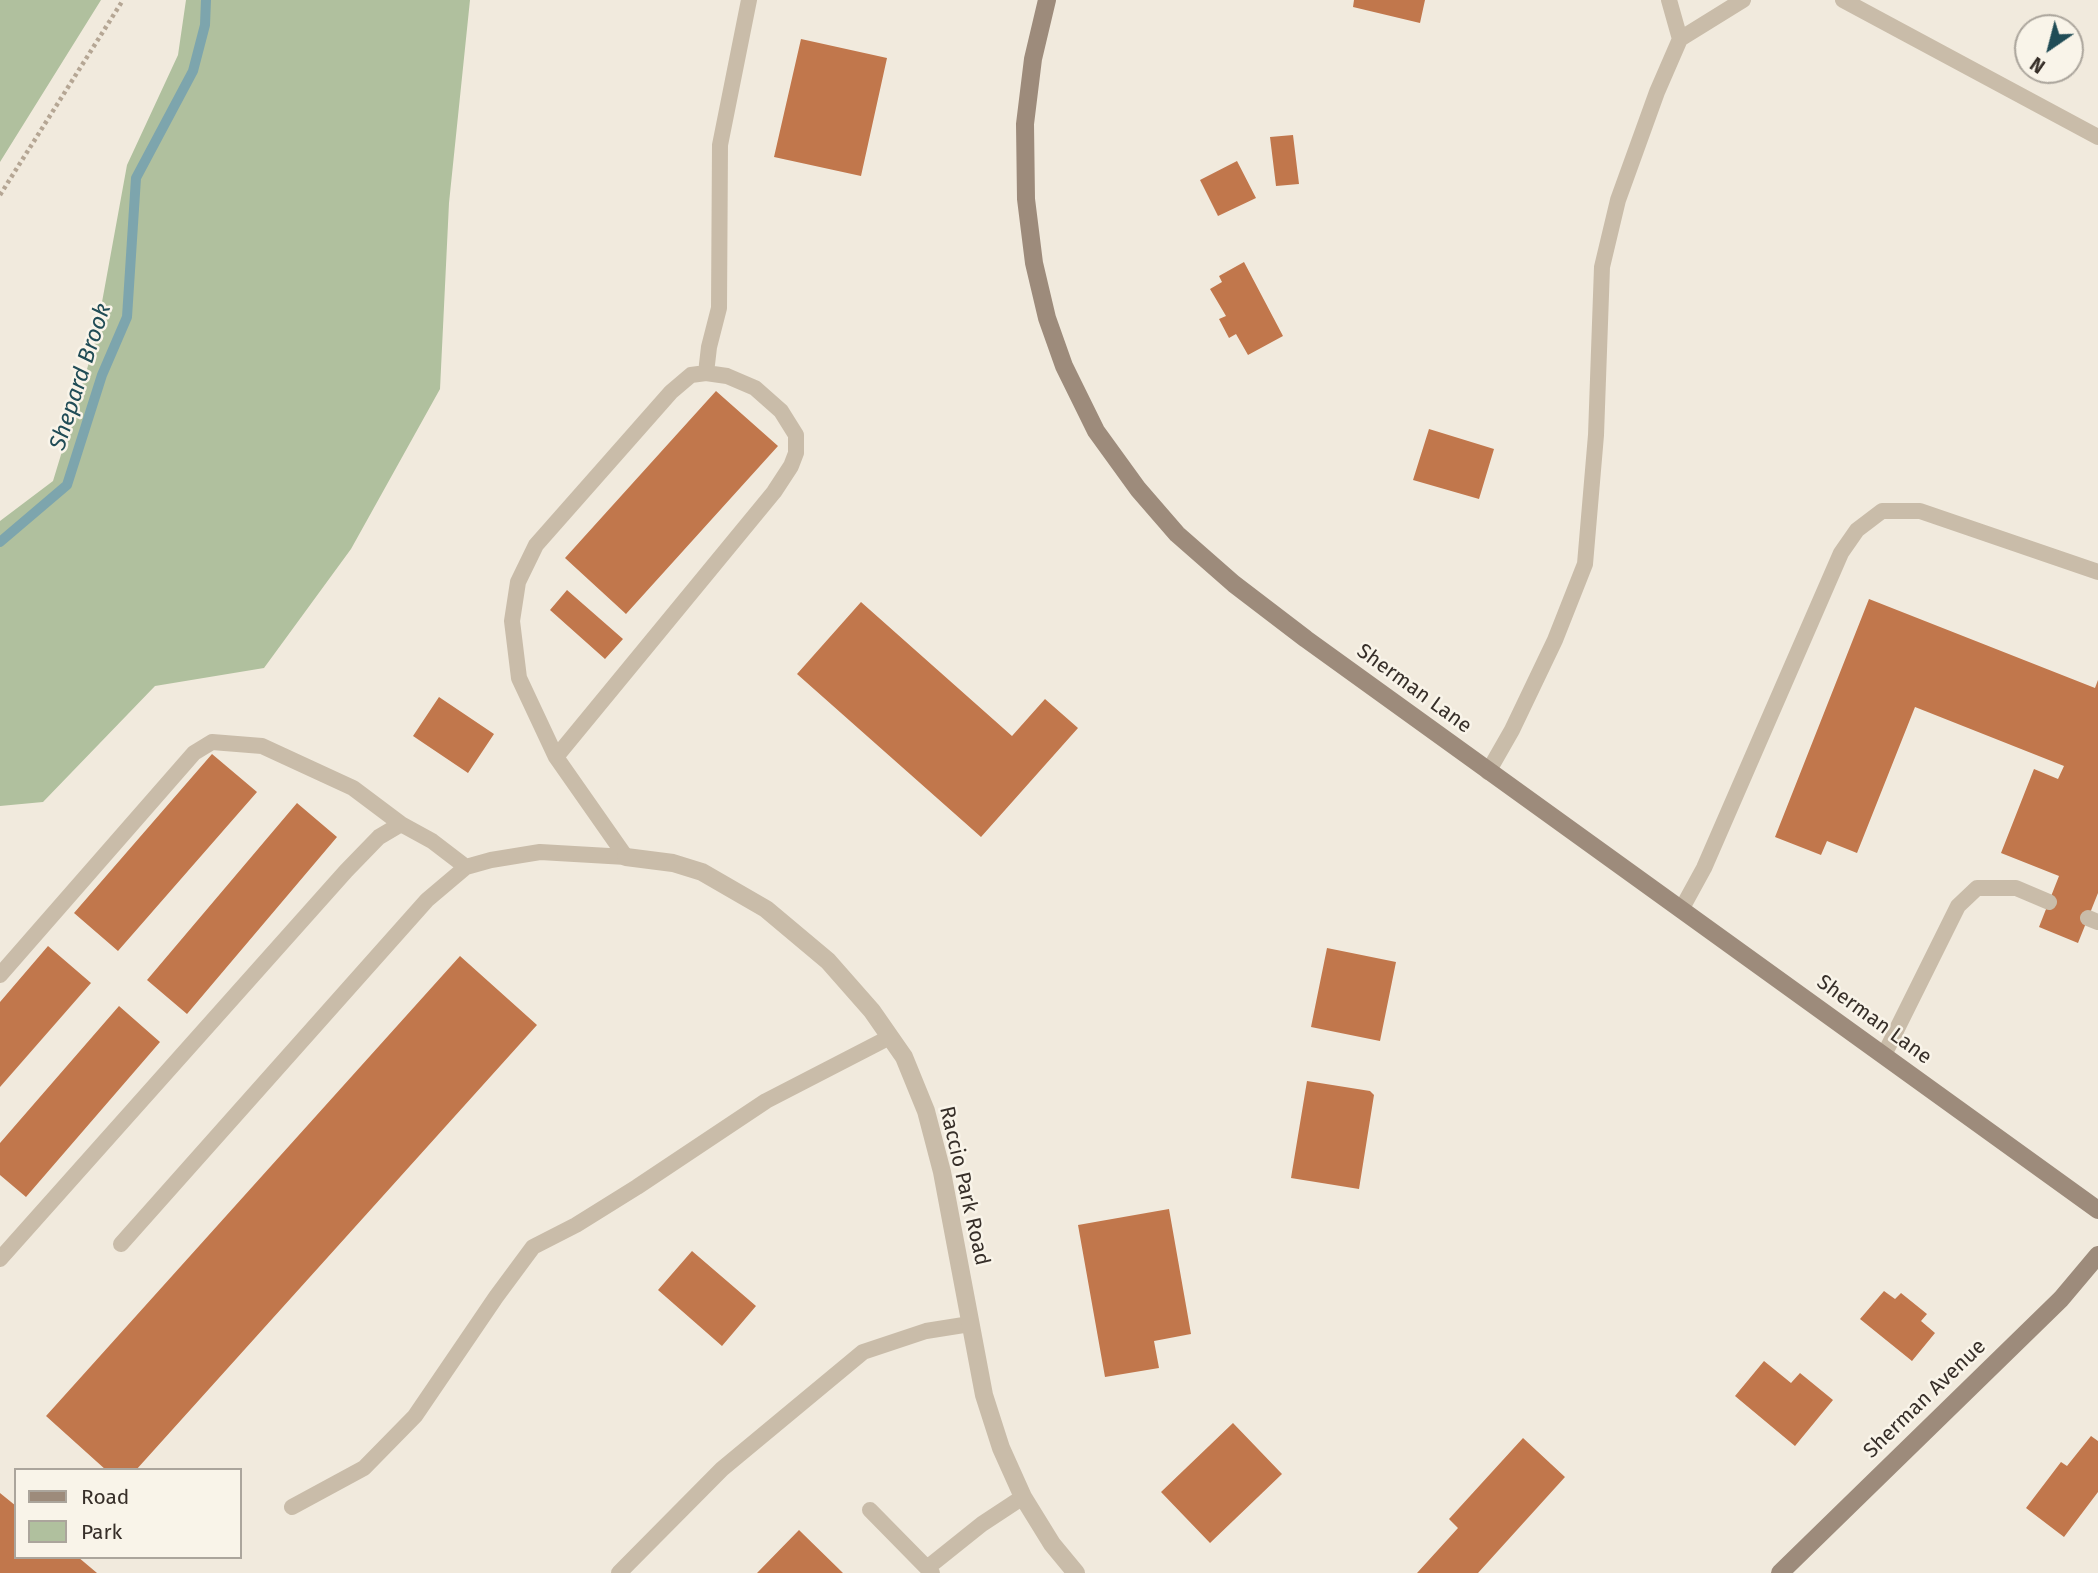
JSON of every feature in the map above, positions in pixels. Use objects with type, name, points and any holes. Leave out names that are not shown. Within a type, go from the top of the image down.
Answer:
[{"type":"street","name":"Sherman Lane","points":[[1047,0],[1033,59],[1025,124],[1026,199],[1034,263],[1046,318],[1064,366],[1096,431],[1138,489],[1177,534],[1306,639],[2098,1209]]},
{"type":"street","name":"Raccio Park Road","points":[[626,857],[673,863],[702,873],[766,909],[828,961],[872,1012],[904,1057],[926,1111],[942,1172],[970,1324],[988,1408],[1001,1448],[1023,1497],[1052,1544],[1076,1573]]},
{"type":"street","name":"Sherman Avenue","points":[[1780,1573],[2061,1299],[2098,1255]]},
{"type":"lane","points":[[706,373],[709,347],[719,308],[720,145],[749,0]]},
{"type":"lane","points":[[1670,0],[1681,39]]},
{"type":"lane","points":[[1488,772],[1512,730],[1555,639],[1585,564],[1596,435],[1602,268],[1618,200],[1657,92],[1681,39],[1742,0]]},
{"type":"lane","points":[[1843,0],[2098,137]]},
{"type":"lane","points":[[556,757],[774,492],[796,453],[796,435],[781,411],[755,388],[727,376],[706,373],[691,376],[671,392],[536,545],[518,582],[512,621],[519,678],[556,757],[626,857]]},
{"type":"lane","points":[[1681,910],[1704,868],[1841,554],[1857,530],[1882,511],[1920,511],[2098,572]]},
{"type":"lane","points":[[0,975],[194,753],[212,741],[262,746],[353,788],[466,867]]},
{"type":"lane","points":[[0,1259],[345,871],[379,837],[401,824]]},
{"type":"lane","points":[[121,1244],[427,900],[466,867],[540,852],[626,857]]},
{"type":"lane","points":[[1884,1055],[1958,906],[1978,888],[2016,888],[2049,902]]},
{"type":"lane","points":[[292,1507],[364,1468],[415,1416],[533,1247],[576,1225],[637,1187],[766,1101],[890,1037]]},
{"type":"lane","points":[[619,1573],[722,1469],[863,1352],[926,1331],[970,1324]]},
{"type":"lane","points":[[870,1510],[929,1570],[982,1524],[1023,1497]]},
{"type":"path","points":[[0,195],[123,0]]},
{"type":"green space","points":[[0,0],[101,0],[0,162]]},
{"type":"green space","points":[[186,0],[470,0],[449,203],[440,389],[351,549],[264,668],[155,686],[43,802],[0,806],[0,521],[53,481],[94,346],[127,165],[178,55]]},
{"type":"building","points":[[1354,0],[1425,0],[1420,23],[1353,7]]},
{"type":"building","points":[[801,39],[887,58],[861,176],[774,157]]},
{"type":"building","points":[[1293,135],[1299,184],[1276,186],[1270,137]]},
{"type":"building","points":[[1237,161],[1256,198],[1218,216],[1200,180]]},
{"type":"building","points":[[1244,262],[1283,336],[1248,355],[1236,334],[1229,338],[1219,319],[1226,316],[1210,289],[1222,282],[1219,276]]},
{"type":"building","points":[[716,391],[778,446],[626,614],[565,558]]},
{"type":"building","points":[[1429,429],[1494,449],[1479,499],[1413,480]]},
{"type":"building","points":[[567,590],[623,639],[605,659],[550,610]]},
{"type":"building","points":[[1869,599],[2095,688],[2098,680],[2098,893],[2078,943],[2039,927],[2059,876],[2001,853],[2034,769],[2058,779],[2064,766],[1915,707],[1857,853],[1827,841],[1821,855],[1775,837]]},
{"type":"building","points":[[861,602],[1012,736],[1045,699],[1078,728],[981,837],[797,674]]},
{"type":"building","points":[[439,697],[494,734],[468,773],[413,736]]},
{"type":"building","points":[[212,754],[257,792],[118,951],[74,913]]},
{"type":"building","points":[[297,803],[337,837],[187,1014],[147,980]]},
{"type":"building","points":[[48,946],[91,983],[0,1087],[0,1002]]},
{"type":"building","points":[[1327,948],[1396,962],[1380,1041],[1311,1027]]},
{"type":"building","points":[[460,956],[537,1025],[138,1468],[104,1468],[46,1416]]},
{"type":"building","points":[[119,1006],[160,1042],[26,1197],[0,1175],[0,1143]]},
{"type":"building","points":[[1307,1081],[1370,1091],[1374,1095],[1359,1189],[1291,1178]]},
{"type":"building","points":[[1169,1209],[1191,1334],[1154,1341],[1159,1368],[1105,1377],[1078,1225]]},
{"type":"building","points":[[692,1251],[756,1306],[722,1346],[658,1290]]},
{"type":"building","points":[[1884,1291],[1895,1299],[1901,1293],[1927,1314],[1921,1321],[1935,1333],[1912,1361],[1860,1319]]},
{"type":"building","points":[[1764,1361],[1791,1383],[1800,1373],[1833,1400],[1795,1446],[1735,1396]]},
{"type":"building","points":[[1233,1423],[1282,1474],[1210,1543],[1161,1492]]},
{"type":"building","points":[[2091,1436],[2098,1441],[2098,1492],[2064,1537],[2026,1508],[2061,1462],[2067,1466]]},
{"type":"building","points":[[1523,1438],[1565,1477],[1478,1573],[1417,1573],[1458,1528],[1449,1519]]},
{"type":"building","points":[[0,1493],[14,1504],[14,1559],[80,1559],[97,1573],[0,1573]]},
{"type":"building","points":[[799,1530],[843,1573],[757,1573]]},
{"type":"waterway","name":"Shepard Brook","points":[[0,542],[67,485],[102,375],[127,317],[136,178],[193,71],[205,25],[206,0]]}]
